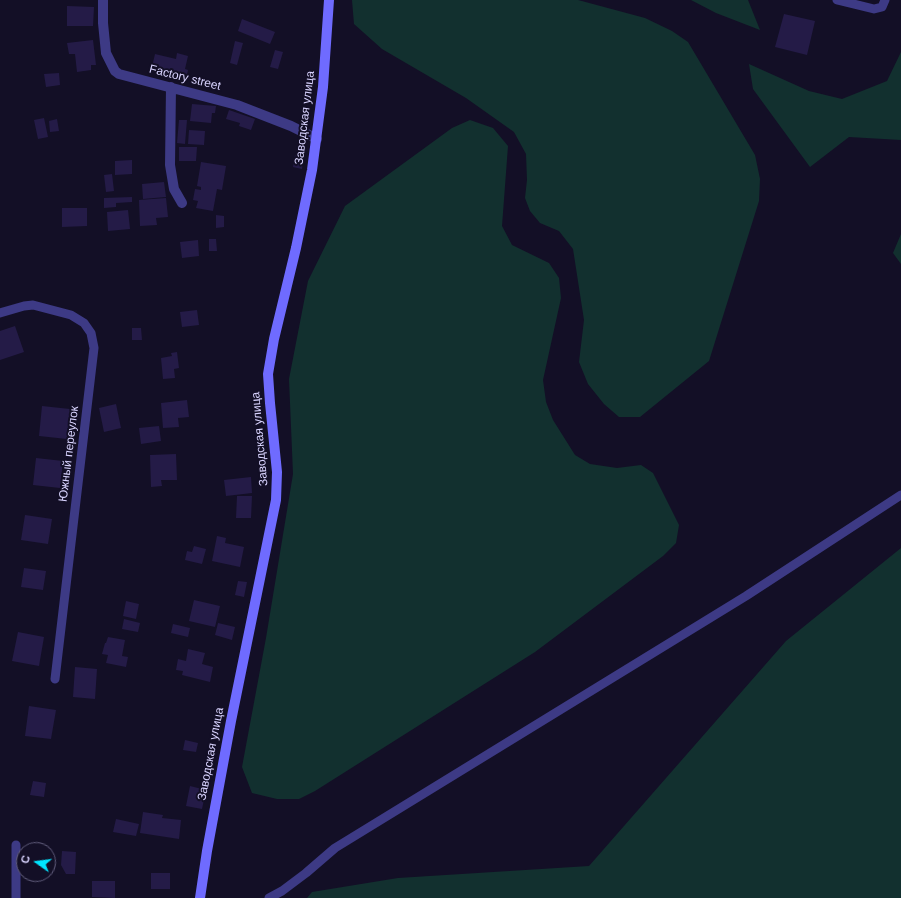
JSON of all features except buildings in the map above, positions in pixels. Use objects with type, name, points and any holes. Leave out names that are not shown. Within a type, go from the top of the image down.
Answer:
[{"type":"street","name":"Factory street","points":[[104,0],[103,23],[106,53],[115,71],[127,77],[237,105],[291,126],[317,139]]},
{"type":"street","name":"Заводская улица","points":[[200,898],[229,728],[276,500],[278,472],[268,374],[274,340],[307,197],[317,139],[329,0]]},
{"type":"street","points":[[171,87],[170,165],[174,189],[182,203]]},
{"type":"lane","points":[[837,0],[874,9],[882,7],[885,0]]},
{"type":"lane","name":"Южный переулок","points":[[0,313],[33,305],[71,315],[84,323],[88,328],[91,333],[94,348],[55,679]]},
{"type":"lane","points":[[269,898],[282,891],[306,873],[335,848],[739,600],[901,495]]},
{"type":"lane","points":[[16,882],[16,898]]},
{"type":"green space","points":[[352,0],[578,0],[645,18],[672,31],[688,42],[755,155],[760,179],[759,201],[709,361],[640,417],[619,417],[604,404],[588,384],[579,362],[584,320],[573,249],[559,231],[540,223],[530,211],[525,198],[527,180],[526,154],[514,132],[466,98],[382,49],[354,24]]},
{"type":"green space","points":[[691,0],[748,0],[760,30],[716,13]]},
{"type":"green space","points":[[901,52],[901,140],[849,137],[810,167],[753,89],[749,64],[809,91],[842,99],[887,81]]},
{"type":"green space","points":[[470,120],[493,128],[508,146],[502,226],[512,245],[549,263],[559,278],[561,298],[543,380],[546,402],[553,420],[575,455],[590,464],[617,468],[641,465],[653,473],[679,525],[676,543],[663,556],[535,652],[315,791],[299,799],[277,799],[252,793],[242,767],[266,638],[293,474],[289,379],[308,281],[345,206],[452,128]]},
{"type":"green space","points":[[901,234],[901,264],[893,253]]},
{"type":"green space","points":[[901,548],[901,898],[307,898],[312,892],[398,878],[589,866],[786,641]]}]
